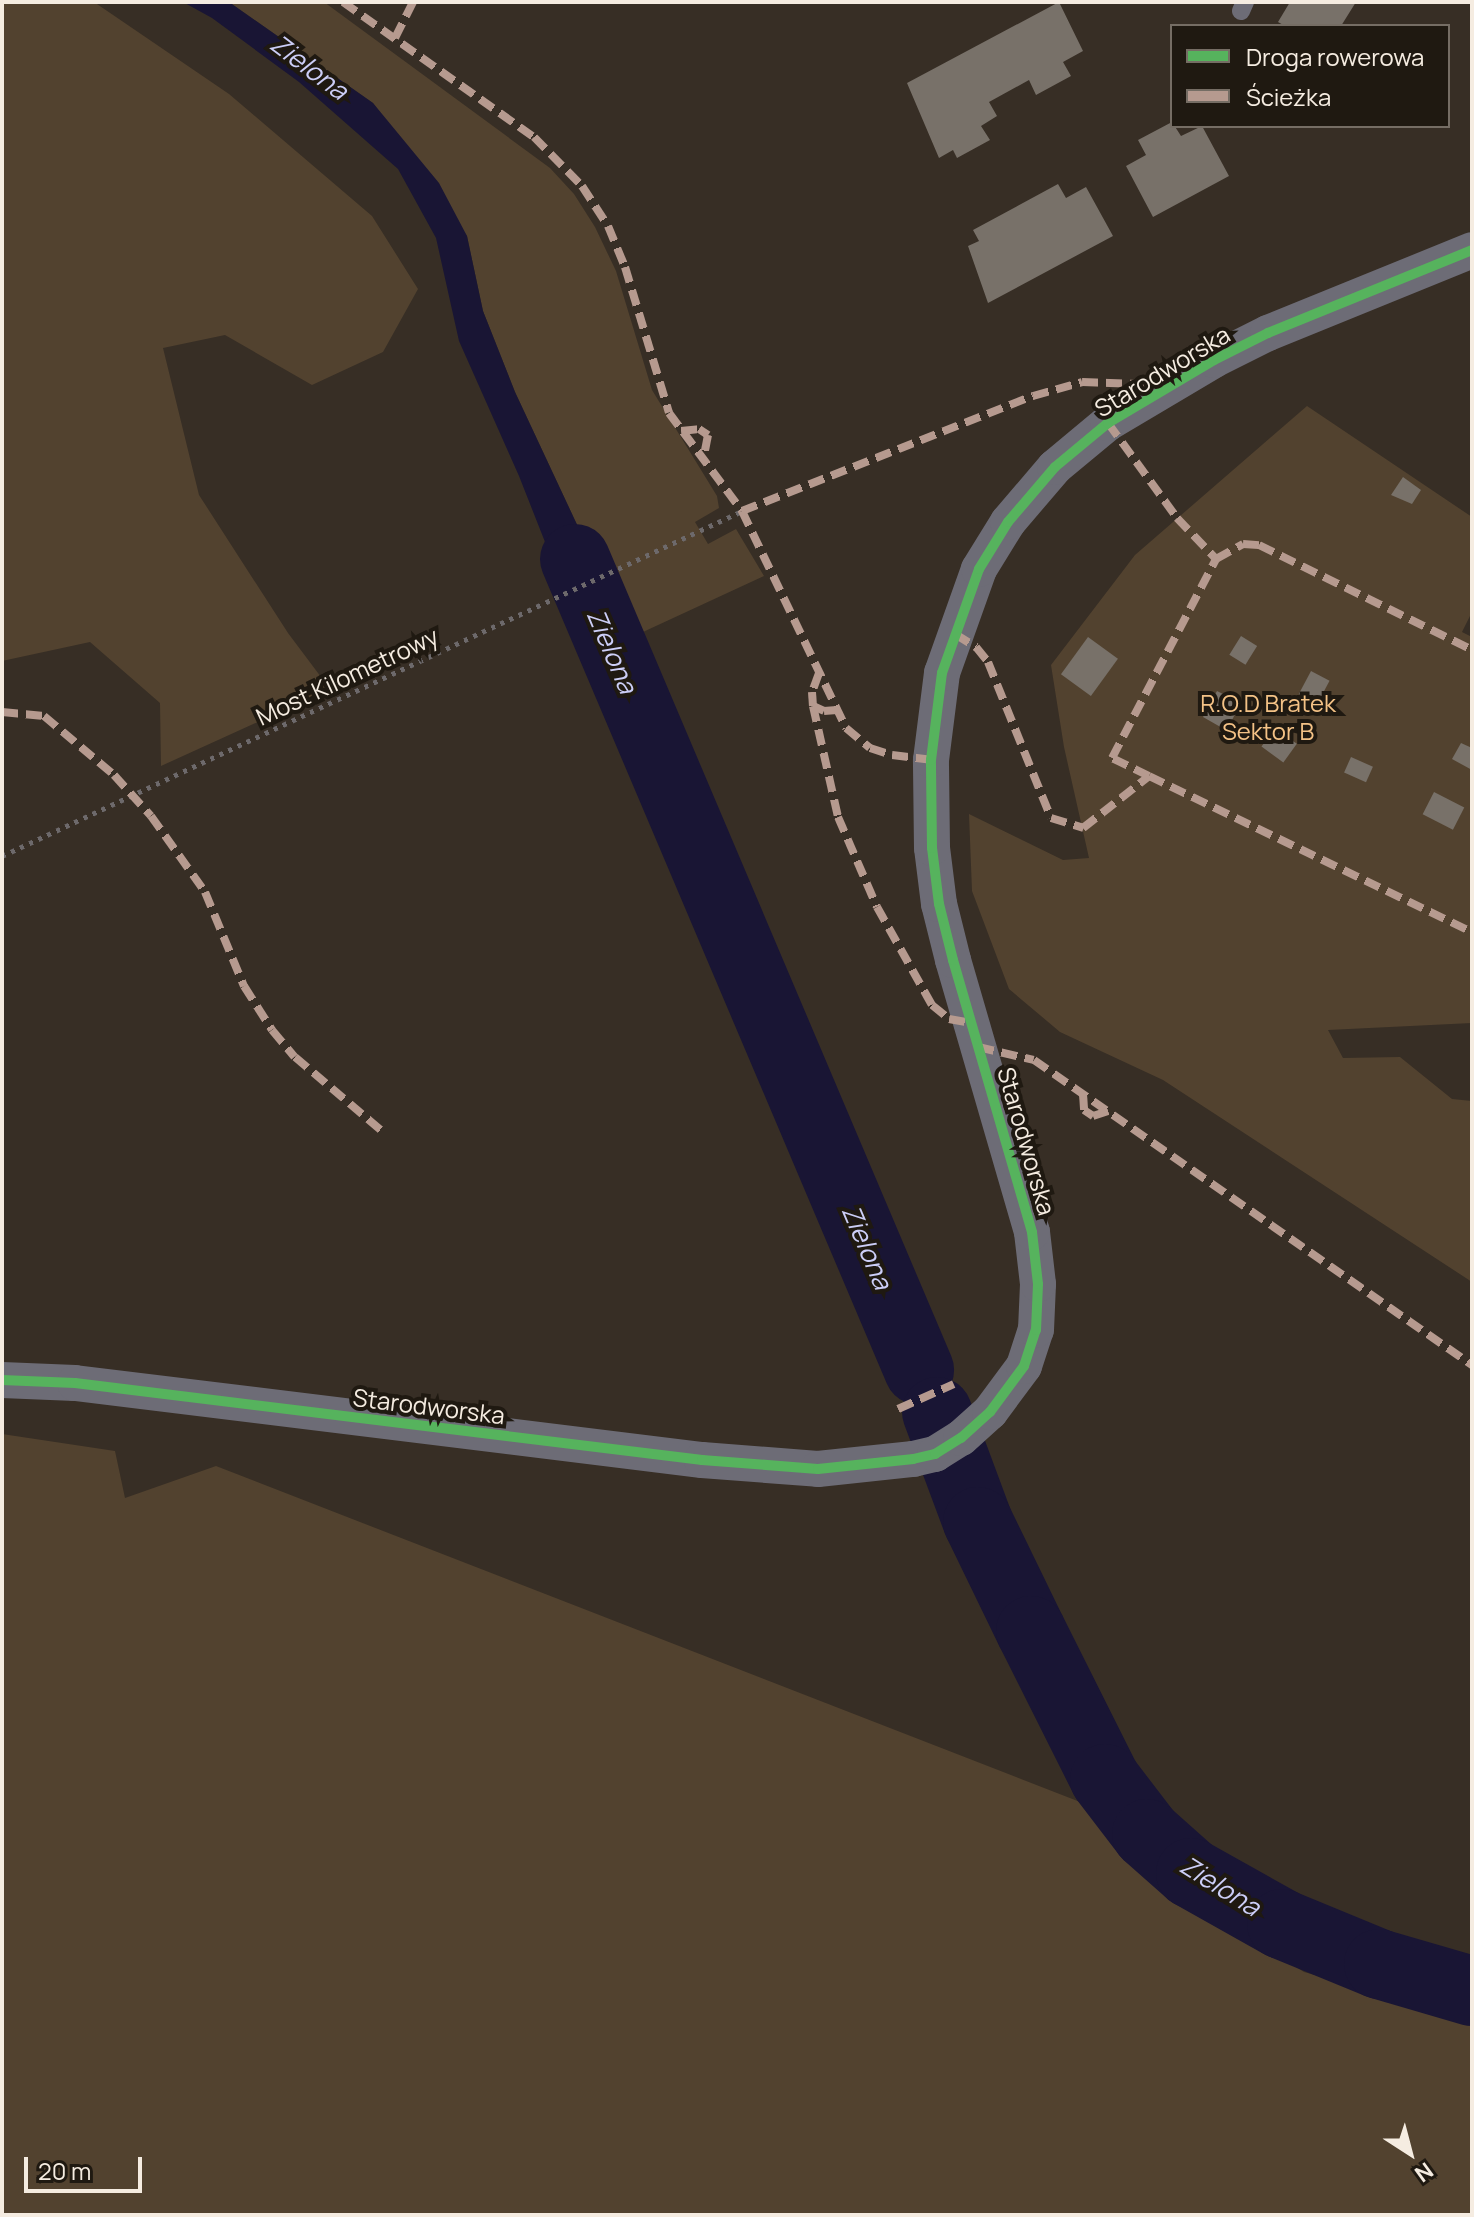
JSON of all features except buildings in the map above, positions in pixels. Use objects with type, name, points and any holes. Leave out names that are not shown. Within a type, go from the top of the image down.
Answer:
[{"type":"street","name":"Starodworska","points":[[2,1380],[75,1383],[702,1460],[818,1469],[935,1454],[982,1420],[1024,1366],[1036,1330],[1038,1284],[1032,1232],[953,960],[939,904],[932,848],[931,760],[942,673],[979,569],[1008,522],[1055,467],[1108,423],[1214,360],[1268,333],[1472,250]]},
{"type":"green space","points":[[2,2],[94,2],[229,94],[372,216],[418,289],[383,352],[312,385],[225,335],[163,348],[199,495],[288,633],[330,689],[161,766],[160,703],[90,642],[2,661]]},
{"type":"green space","points":[[229,2],[324,2],[550,168],[574,194],[595,227],[616,271],[652,390],[717,496],[719,508],[695,522],[708,544],[736,529],[764,576],[630,638],[515,392],[483,311],[467,236],[373,103]]},
{"type":"green space","name":"R.O.D Bratek Sektor B","points":[[1307,406],[1472,517],[1472,612],[1462,632],[1472,637],[1472,1023],[1328,1030],[1343,1058],[1400,1057],[1452,1099],[1472,1101],[1472,1282],[1163,1080],[1060,1032],[1009,989],[972,891],[969,814],[1063,860],[1089,858],[1064,747],[1051,665],[1135,555]]},
{"type":"green space","points":[[2,1434],[115,1451],[125,1498],[216,1466],[1093,1807],[1161,1883],[1304,1972],[1472,2019],[1472,2215],[2,2215]]},
{"type":"water","points":[[183,2],[229,2],[373,103],[439,183],[467,236],[483,311],[515,392],[630,638],[597,653],[560,580],[519,476],[459,341],[436,238],[398,169],[299,82],[212,18]]},
{"type":"waterway","name":"Zielona","points":[[575,559],[919,1370]]},
{"type":"waterway","name":"Zielona","points":[[937,1412],[978,1522],[1031,1631],[1105,1779],[1147,1834],[1191,1873],[1282,1924],[1379,1964],[1472,1991]]},
{"type":"marked path","points":[[343,2],[534,137],[582,186],[608,226],[625,267],[669,413],[742,511],[846,728],[870,748],[892,755],[931,760]]},
{"type":"marked path","points":[[395,38],[413,2]]},
{"type":"marked path","points":[[742,511],[1033,396],[1082,382],[1166,385]]},
{"type":"marked path","points":[[1108,423],[1177,518],[1216,559]]},
{"type":"marked path","points":[[681,431],[699,429],[708,435],[703,461]]},
{"type":"marked path","points":[[1149,776],[1112,758],[1216,559],[1243,544],[1259,545],[1472,650]]},
{"type":"marked path","points":[[955,634],[976,647],[988,662],[1051,818],[1083,828],[1149,776],[1472,932]]},
{"type":"marked path","points":[[819,673],[812,692],[813,706],[824,711],[837,710]]},
{"type":"marked path","points":[[813,706],[838,817],[877,907],[932,1005],[949,1019],[972,1023]]},
{"type":"marked path","points":[[2,712],[44,716],[114,775],[151,816],[205,892],[244,986],[272,1030],[295,1057],[383,1132]]},
{"type":"marked path","points":[[978,1047],[1034,1060],[1472,1365]]},
{"type":"marked path","points":[[1083,1094],[1084,1110],[1093,1116],[1108,1111]]},
{"type":"marked path","points":[[898,1409],[954,1384]]},
{"type":"cycle path","points":[[2,1380],[75,1383],[702,1460],[818,1469],[913,1459],[935,1454],[961,1438],[990,1412],[1024,1366],[1036,1330],[1038,1284],[1032,1232],[953,960],[939,904],[932,848],[931,760],[942,673],[979,569],[1008,522],[1055,467],[1108,423],[1214,360],[1268,333],[1472,250]]}]
